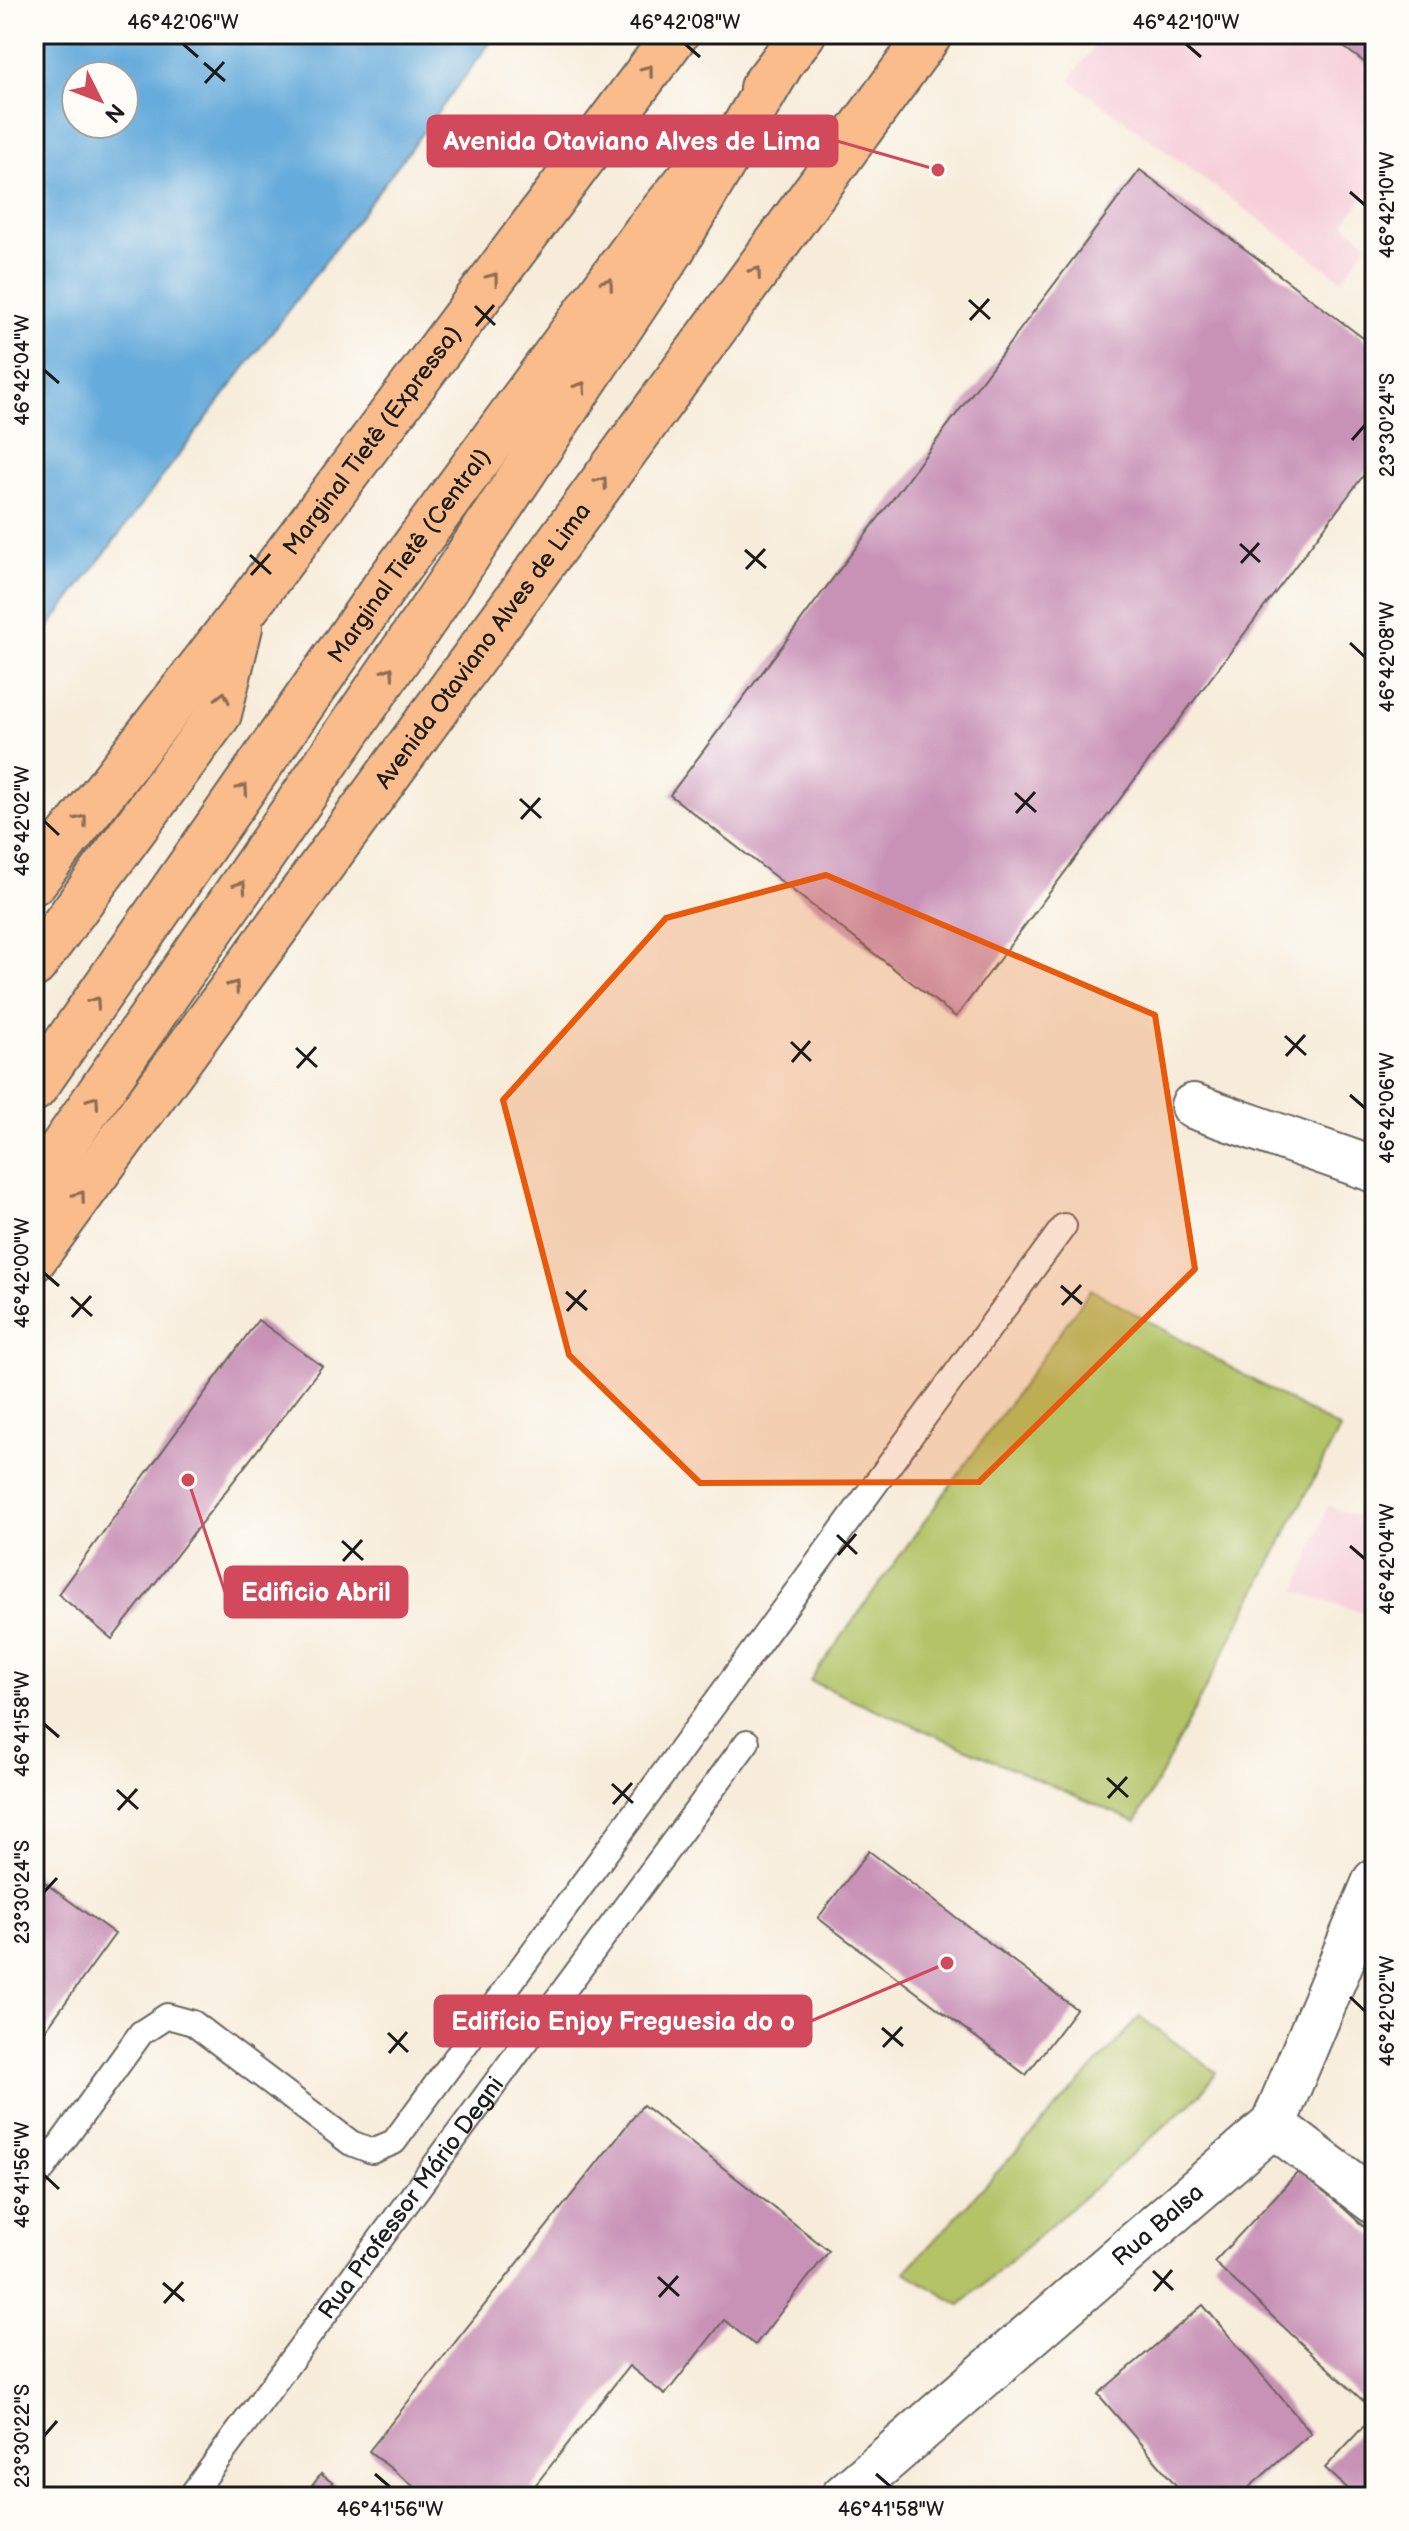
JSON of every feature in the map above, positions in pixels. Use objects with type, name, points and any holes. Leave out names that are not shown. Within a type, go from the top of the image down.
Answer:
[{"type":"highway","name":"Marginal Tietê (Expressa)","points":[[34,882],[244,611],[676,34]]},
{"type":"highway","name":"Avenida Otaviano Alves de Lima","points":[[34,1259],[930,34]]},
{"type":"highway","points":[[34,1188],[441,596],[672,250],[792,49]]},
{"type":"highway","name":"Marginal Tietê (Central)","points":[[34,1089],[383,589],[645,233],[792,49]]},
{"type":"highway","points":[[34,965],[219,714],[244,611]]},
{"type":"street","points":[[1193,1106],[1375,1170]]},
{"type":"street","name":"Rua Balsa","points":[[843,2497],[1273,2125],[1375,1881]]},
{"type":"street","points":[[1273,2125],[1375,2202]]},
{"type":"lane","points":[[34,2181],[141,2033],[167,2016],[193,2023],[351,2143],[372,2151],[394,2142],[1064,1226]]},
{"type":"lane","name":"Rua Professor Mário Degni","points":[[190,2497],[747,1742]]},
{"type":"highlighted area","points":[[826,875],[1155,1015],[1195,1269],[979,1482],[700,1483],[569,1355],[503,1100],[666,918]]},
{"type":"shaded area","points":[[1104,34],[1375,34],[1375,183],[1344,223],[1368,243],[1342,280],[1069,80]]},
{"type":"shaded area","points":[[1328,1506],[1375,1523],[1375,1617],[1297,1591]]},
{"type":"green space","points":[[1091,1289],[1340,1429],[1136,1822],[810,1681]]},
{"type":"green space","points":[[1140,2017],[1216,2072],[1201,2094],[960,2305],[905,2272]]},
{"type":"water","points":[[34,34],[497,34],[34,647]]},
{"type":"building","points":[[1326,34],[1375,34],[1375,70]]},
{"type":"building","points":[[1140,170],[1375,347],[1375,460],[956,1017],[670,795]]},
{"type":"building","points":[[258,1320],[322,1366],[112,1639],[58,1594]]},
{"type":"building","points":[[869,1851],[1076,2009],[1026,2075],[818,1918]]},
{"type":"building","points":[[34,1875],[115,1934],[34,2046]]},
{"type":"building","points":[[643,2105],[829,2251],[755,2345],[724,2320],[665,2395],[629,2366],[526,2497],[427,2497],[369,2451]]},
{"type":"building","points":[[1301,2169],[1375,2237],[1375,2412],[1214,2262]]},
{"type":"building","points":[[1203,2305],[1311,2433],[1238,2497],[1186,2497],[1098,2394]]},
{"type":"building","points":[[1375,2414],[1375,2497],[1357,2497],[1325,2468]]},
{"type":"building","points":[[321,2474],[351,2497],[304,2497]]},
{"type":"place","name":"Avenida Otaviano Alves de Lima","points":[[938,170]]},
{"type":"place","name":"Edificio Abril","points":[[188,1480]]},
{"type":"place","name":"Edifício Enjoy Freguesia do o","points":[[947,1963]]}]
